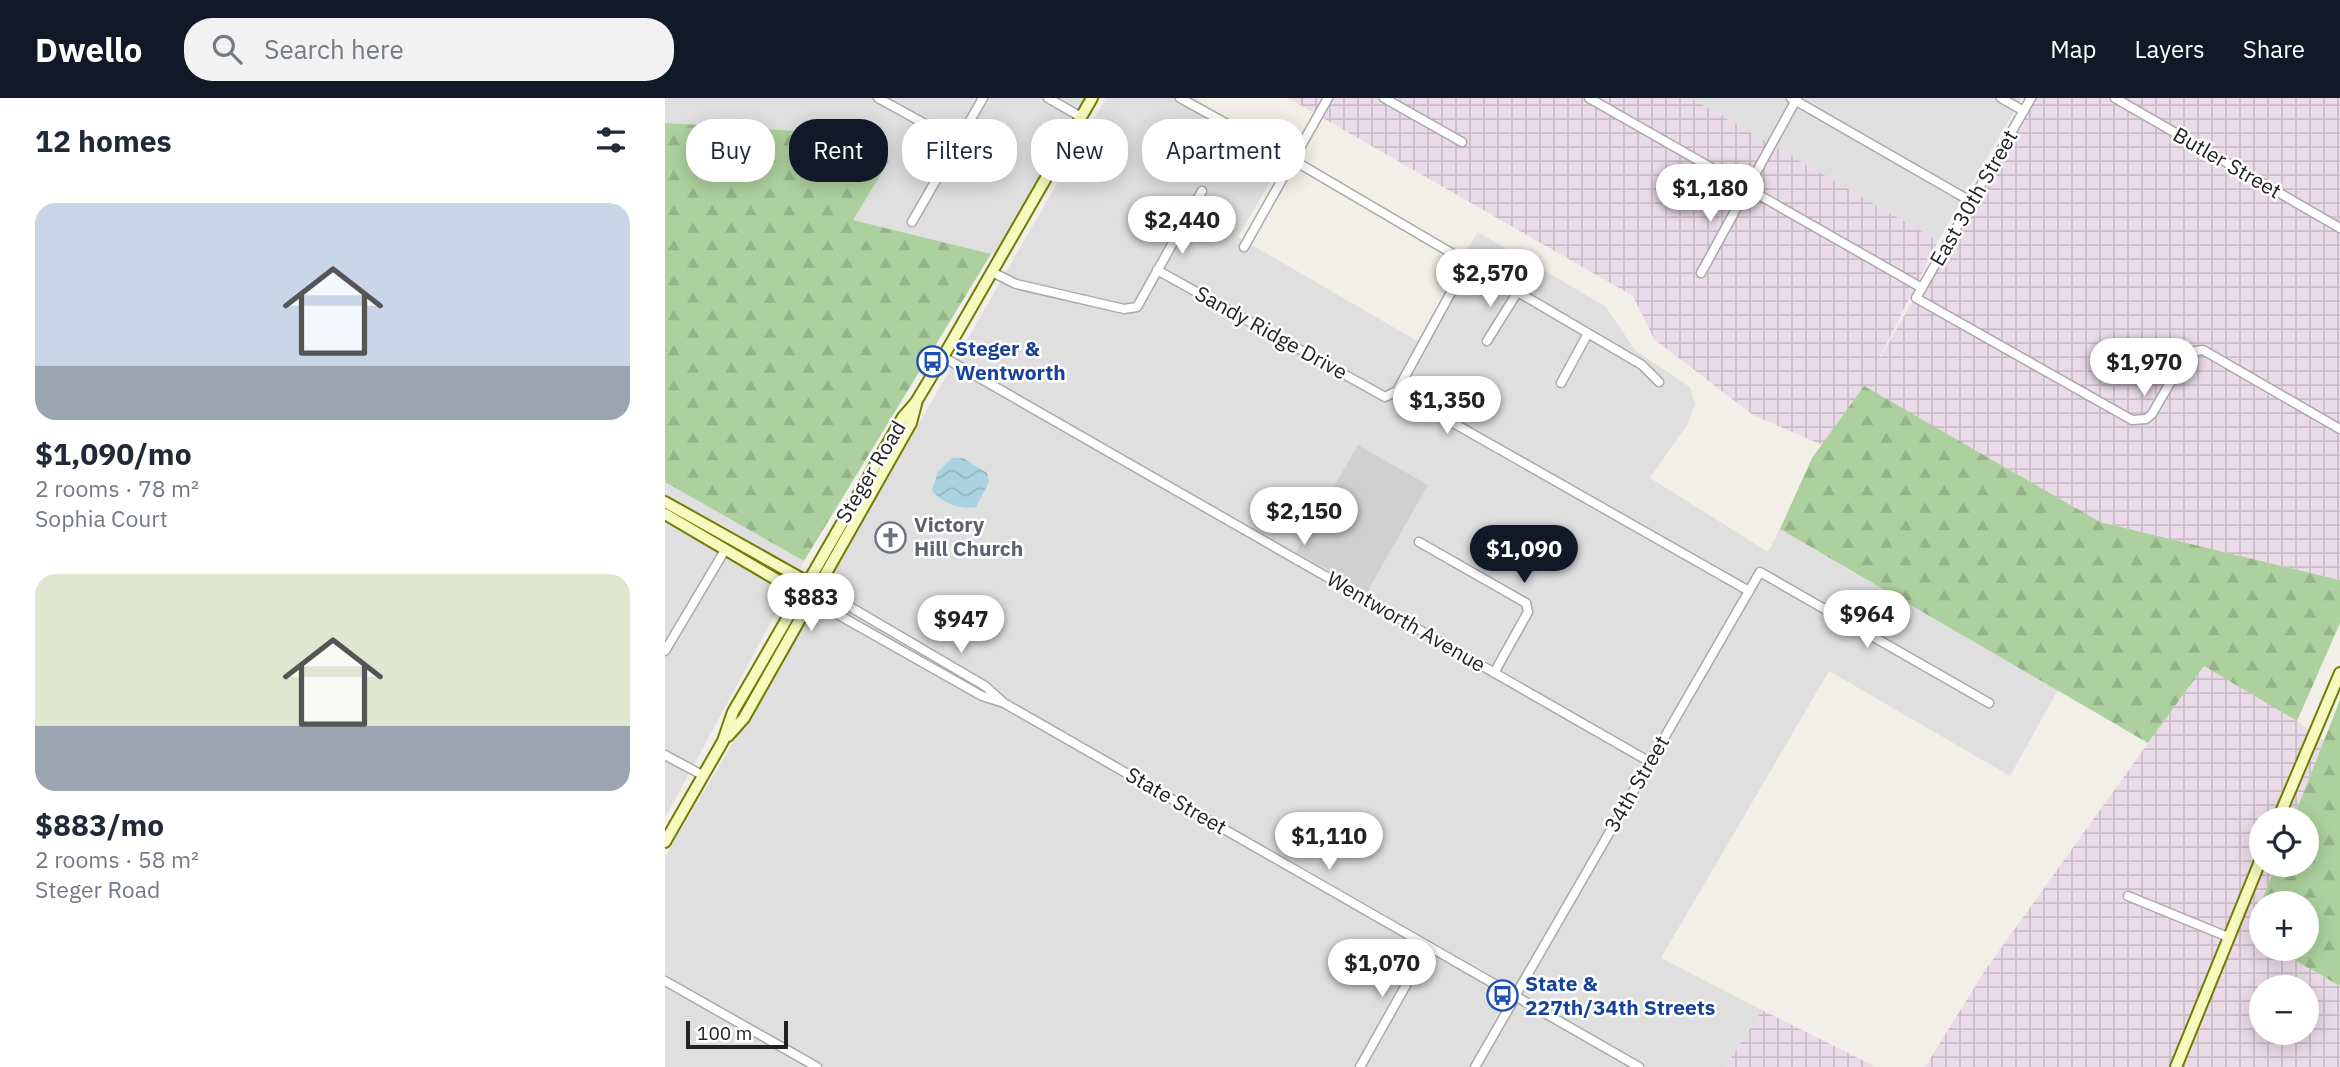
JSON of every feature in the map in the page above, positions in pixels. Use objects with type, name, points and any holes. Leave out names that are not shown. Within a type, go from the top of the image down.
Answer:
[{"type":"street","points":[[878,98],[916,119]]},
{"type":"street","points":[[971,119],[983,98]]},
{"type":"street","points":[[1048,98],[1081,117]]},
{"type":"street","points":[[916,402],[1091,98]]},
{"type":"street","points":[[1180,98],[1218,119]]},
{"type":"street","points":[[1305,139],[1328,98]]},
{"type":"street","points":[[1384,98],[1462,142]]},
{"type":"street","points":[[1588,98],[1922,288]]},
{"type":"street","points":[[2001,98],[2024,111]]},
{"type":"street","name":"East 30th Street","points":[[2031,98],[1916,298],[2132,420],[2146,419],[2152,414],[2185,357],[2190,352],[2203,350],[2340,429]]},
{"type":"street","name":"Butler Street","points":[[2115,98],[2340,228]]},
{"type":"street","points":[[1701,273],[1794,99],[1972,202]]},
{"type":"street","points":[[1305,167],[1642,365],[1659,382]]},
{"type":"street","points":[[912,222],[935,182]]},
{"type":"street","points":[[1244,247],[1281,182]]},
{"type":"street","points":[[992,272],[1016,284],[1124,309],[1137,307],[1202,191]]},
{"type":"street","points":[[1145,211],[1179,232]]},
{"type":"street","points":[[1397,391],[1467,263]]},
{"type":"street","name":"Sandy Ridge Drive","points":[[1157,270],[1385,397],[1397,391],[1749,591]]},
{"type":"street","points":[[1487,341],[1517,293]]},
{"type":"street","points":[[1561,383],[1587,335]]},
{"type":"street","name":"Wentworth Avenue","points":[[943,357],[1650,762]]},
{"type":"street","name":"Steger Road","points":[[665,842],[723,741],[733,712],[800,593],[903,417],[916,402]]},
{"type":"street","name":"Steger Road","points":[[723,741],[744,718],[812,600],[911,423],[916,402]]},
{"type":"street","points":[[665,502],[818,588]]},
{"type":"street","points":[[665,514],[812,600]]},
{"type":"street","points":[[1419,542],[1526,603],[1528,612],[1494,673]]},
{"type":"street","points":[[665,650],[668,637],[725,550]]},
{"type":"street","name":"34th Street","points":[[1475,1067],[1760,572],[1989,703]]},
{"type":"street","name":"State Street","points":[[818,588],[985,686],[1004,702],[1639,1067]]},
{"type":"street","name":"State Street","points":[[812,600],[982,696],[1004,702]]},
{"type":"street","points":[[2283,807],[2340,673]]},
{"type":"street","points":[[665,755],[703,776]]},
{"type":"street","points":[[2176,1067],[2253,877]]},
{"type":"street","points":[[2128,896],[2228,937]]},
{"type":"street","points":[[1360,1067],[1429,946]]},
{"type":"street","points":[[665,981],[817,1067]]},
{"type":"shaded area","points":[[665,98],[1085,98],[1073,119],[1031,119],[1031,182],[1037,182],[997,253],[991,254],[853,220],[876,182],[888,182],[888,119],[789,119],[789,130],[775,130],[775,119],[686,119],[686,124],[665,123]]},
{"type":"shaded area","points":[[1106,98],[1195,98],[1228,119],[1142,119],[1142,182],[1270,182],[1238,237],[1426,346],[1466,275],[1464,254],[1478,232],[1605,306],[1636,351],[1690,387],[1695,404],[1687,425],[1650,478],[1768,552],[1780,529],[2058,690],[2010,776],[1829,671],[1661,958],[1762,1010],[1725,1067],[665,1067],[665,856],[789,650],[1058,182],[1128,182],[1128,119],[1094,119]]},
{"type":"shaded area","points":[[1288,98],[1691,98],[1938,241],[1876,365],[2029,98],[2340,98],[2340,580],[2100,522],[1864,387],[1822,445],[1753,415],[1654,339],[1633,296]]},
{"type":"shaded area","points":[[1691,98],[2022,98],[1938,241]]},
{"type":"shaded area","points":[[1358,445],[1428,485],[1367,592],[1296,552]]},
{"type":"shaded area","points":[[665,482],[804,561],[665,818]]},
{"type":"shaded area","points":[[2204,665],[2297,721],[2324,741],[2298,807],[2249,807],[2249,877],[2271,877],[2266,891],[2249,891],[2249,961],[2296,961],[2340,986],[2340,1067],[1925,1067],[1986,969]]},
{"type":"shaded area","points":[[1762,1010],[1876,1067],[1725,1067]]},
{"type":"green space","points":[[665,123],[686,124],[686,182],[775,182],[775,130],[789,130],[789,182],[876,182],[853,220],[991,254],[804,561],[665,482]]},
{"type":"green space","points":[[1864,386],[2100,522],[2340,580],[2340,623],[2297,721],[2204,666],[2148,743],[1780,529],[1812,458]]},
{"type":"green space","points":[[2340,700],[2340,986],[2296,961],[2319,961],[2319,891],[2266,891],[2271,877],[2319,877],[2319,807],[2298,807]]},
{"type":"water","points":[[952,458],[963,458],[987,473],[989,482],[976,507],[952,504],[941,499],[932,490],[938,472]]},
{"type":"place","name":"Steger & Wentworth","points":[[932,361]]},
{"type":"place","name":"Victory Hill Church","points":[[891,537]]},
{"type":"place","name":"State & 227th/34th Streets","points":[[1502,996]]}]
